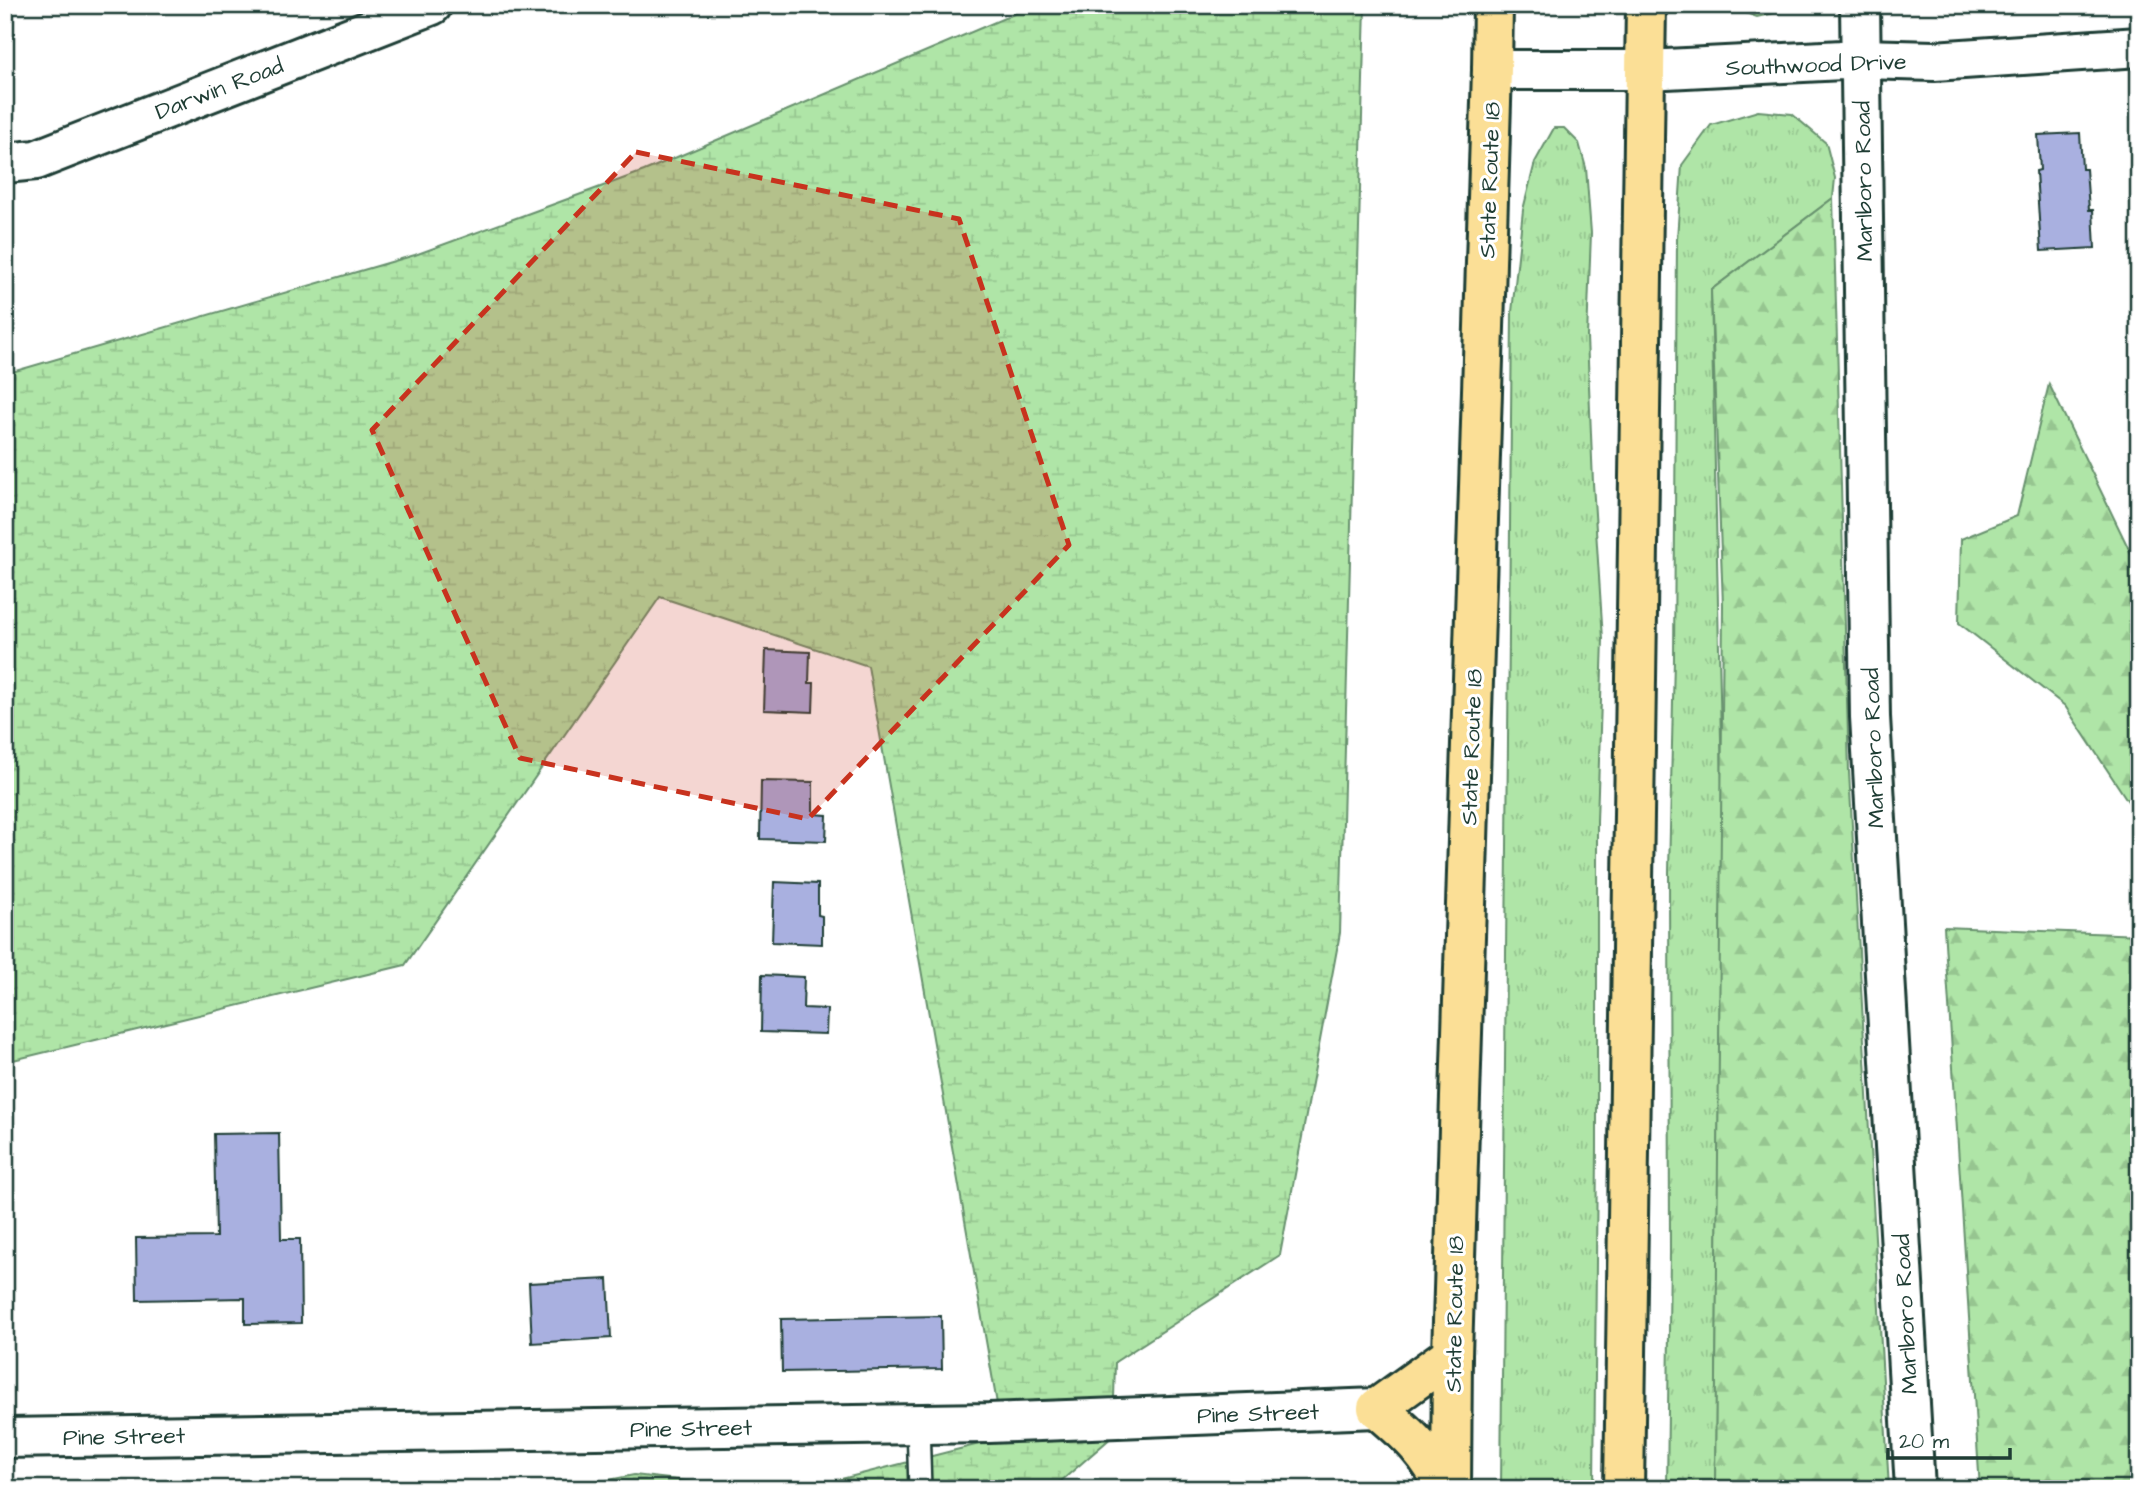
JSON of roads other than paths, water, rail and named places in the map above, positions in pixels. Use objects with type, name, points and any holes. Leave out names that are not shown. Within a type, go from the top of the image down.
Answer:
[{"type":"highway","name":"State Route 18","points":[[1451,1489],[1452,1354],[1493,5]]},
{"type":"highway","points":[[1624,1489],[1646,5]]},
{"type":"highway","points":[[1444,1489],[1437,1469],[1416,1442],[1377,1408],[1452,1354]]},
{"type":"street","name":"Darwin Road","points":[[5,163],[36,160],[432,5]]},
{"type":"street","name":"Marlboro Road","points":[[1860,5],[1870,717],[1915,1489]]},
{"type":"street","name":"Southwood Drive","points":[[1492,70],[1647,70],[1862,59],[1934,61],[2139,47]]},
{"type":"street","name":"Pine Street","points":[[5,1438],[918,1424],[1377,1408]]},
{"type":"lane","points":[[918,1424],[920,1489]]}]
